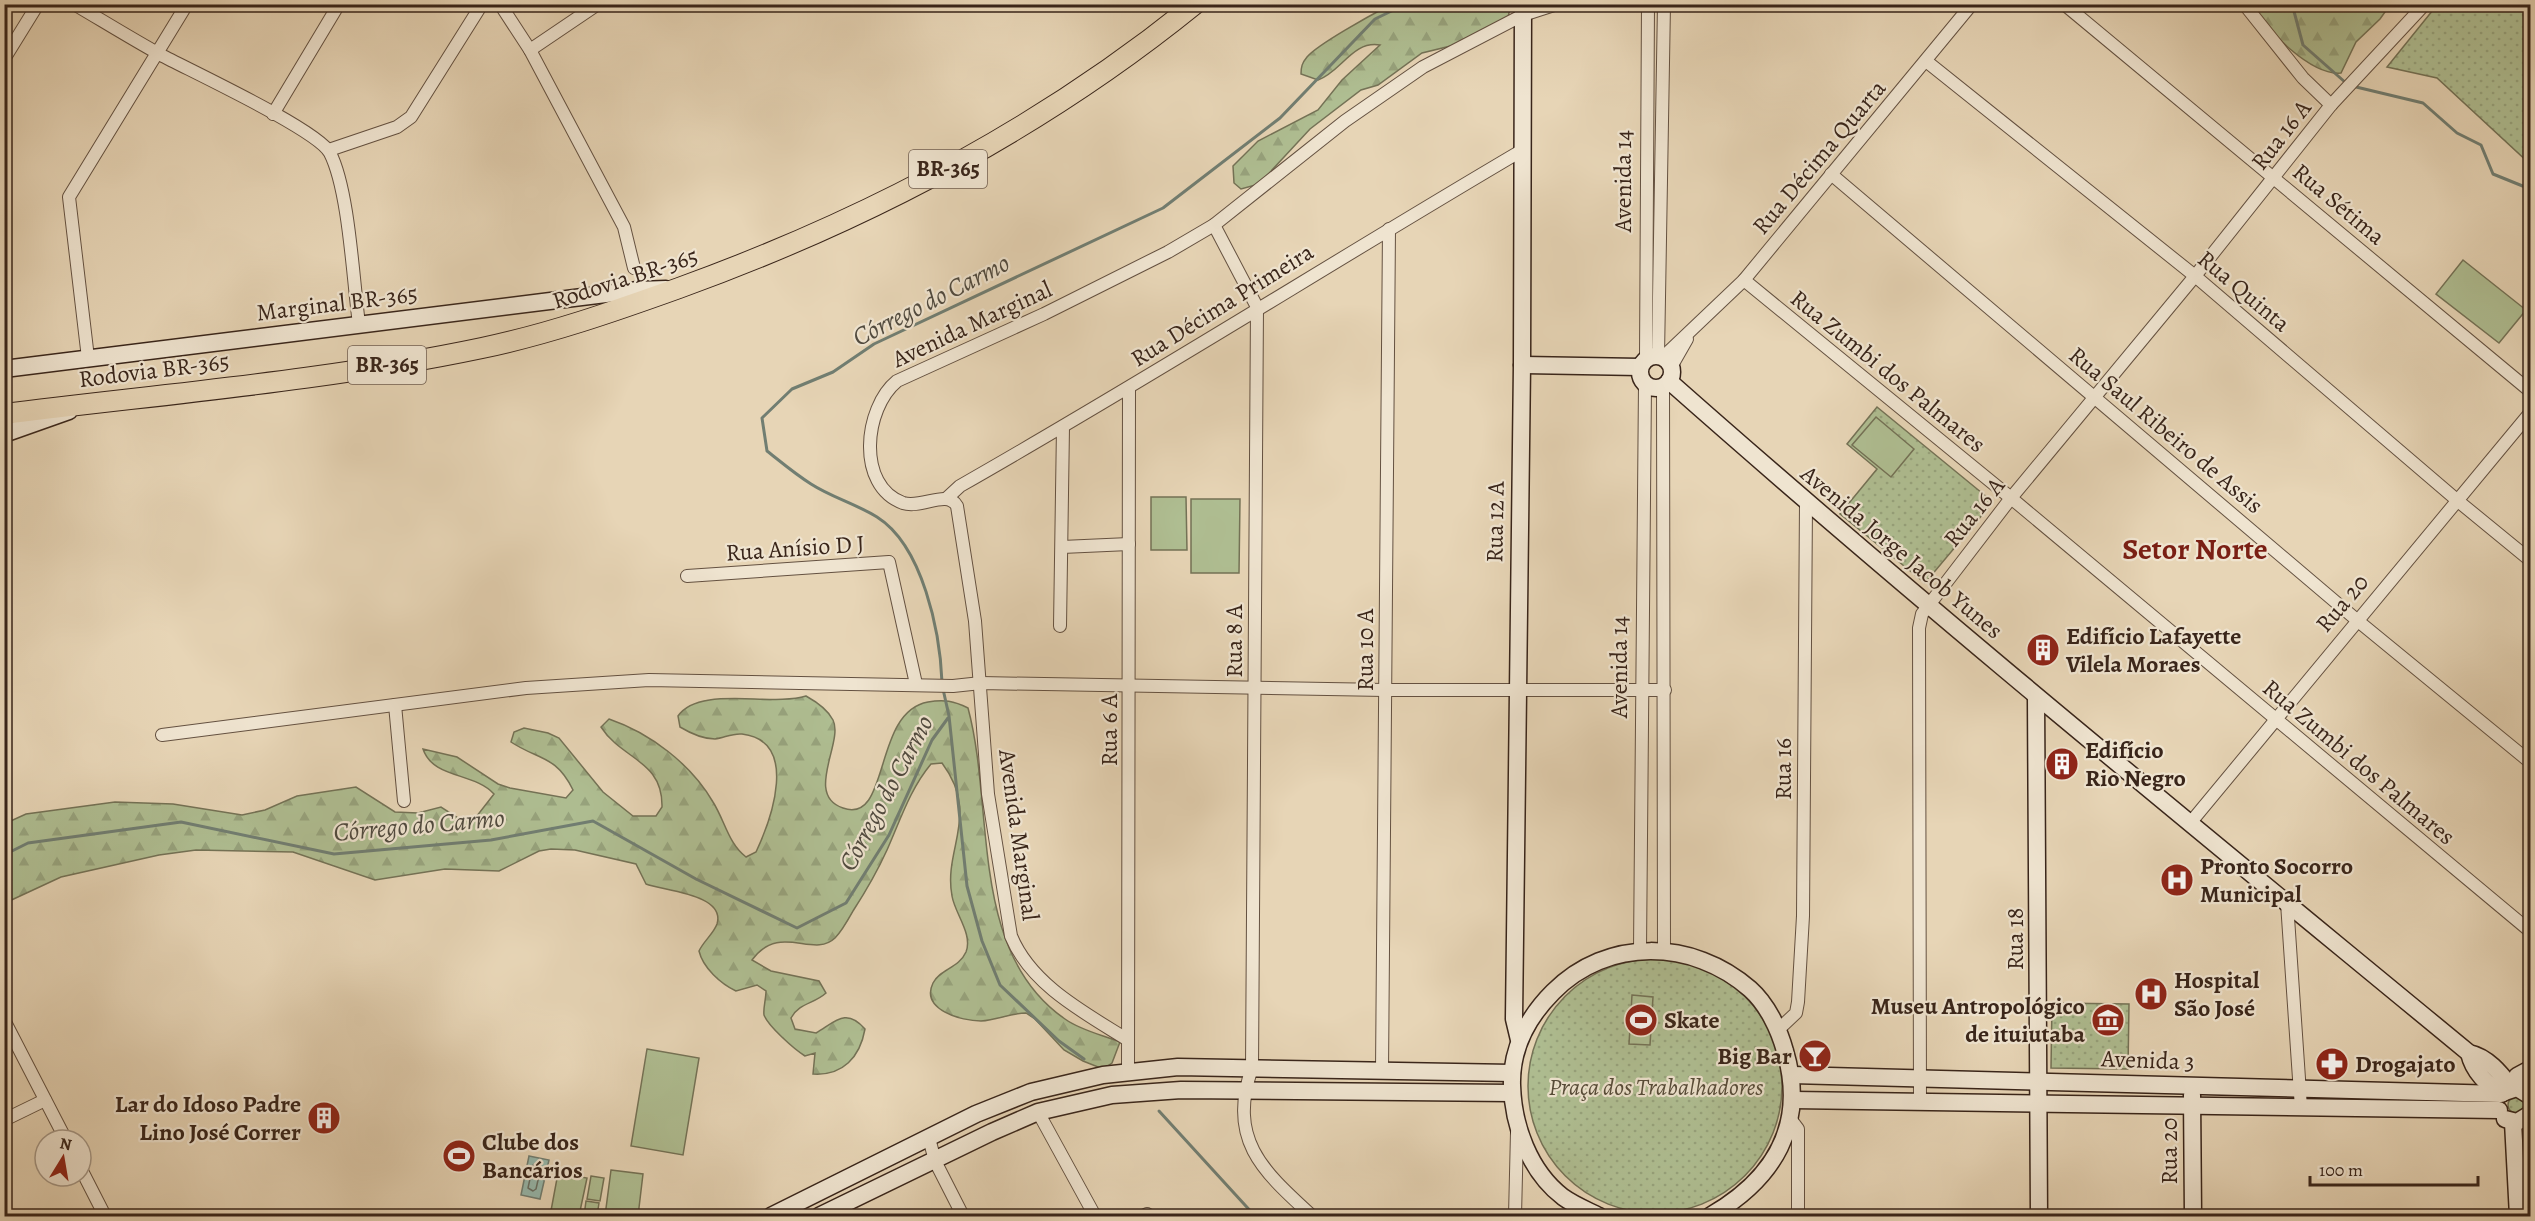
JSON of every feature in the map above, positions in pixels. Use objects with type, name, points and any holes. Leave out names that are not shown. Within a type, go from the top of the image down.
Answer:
[{"type":"main road","name":"Rodovia BR-365","points":[[4,414],[354,371],[484,348],[619,310],[756,261],[861,214],[956,165],[1046,111],[1144,46],[1195,4]]},
{"type":"street","points":[[4,59],[38,4]]},
{"type":"street","points":[[74,4],[158,53],[315,138],[329,150],[336,167],[342,201],[359,324]]},
{"type":"street","points":[[88,358],[69,197],[187,4]]},
{"type":"street","points":[[273,114],[339,4]]},
{"type":"street","points":[[329,150],[397,127],[411,117],[482,4]]},
{"type":"street","points":[[500,4],[530,50],[624,227],[634,268]]},
{"type":"street","points":[[530,50],[598,4]]},
{"type":"street","name":"Avenida Marginal","points":[[1128,1040],[1087,1014],[1030,970],[1019,955],[1011,936],[988,794],[981,683],[962,526],[954,500],[947,498],[918,506],[902,502],[883,492],[874,478],[871,460],[873,422],[880,399],[888,388],[944,358],[1044,314],[1168,252],[1214,225],[1344,121],[1423,67],[1523,10],[1557,4]]},
{"type":"street","name":"Avenida 14","points":[[1648,4],[1659,368],[1665,690],[1664,950]]},
{"type":"street","name":"Avenida 14","points":[[1659,368],[1664,4]]},
{"type":"street","name":"Rua Décima Quarta","points":[[1659,368],[1692,330],[1744,280],[1972,4]]},
{"type":"street","name":"Rua Sétima","points":[[2064,4],[2530,391]]},
{"type":"street","points":[[2244,4],[2303,78],[2331,105]]},
{"type":"street","name":"Rua 16 A","points":[[1920,1102],[1919,628],[1927,603],[2195,276],[2331,105],[2373,63],[2425,4]]},
{"type":"street","name":"Rua 12 A","points":[[1519,1040],[1514,1019],[1516,689],[1522,365],[1523,10]]},
{"type":"street","name":"Rua Quinta","points":[[1926,61],[2195,276],[2530,560]]},
{"type":"street","name":"Rua Décima Primeira","points":[[947,498],[960,486],[1129,388],[1257,307],[1521,151]]},
{"type":"street","name":"Rua Saul Ribeiro de Assis","points":[[1831,174],[2358,621],[2530,762]]},
{"type":"street","name":"Rua 8 A","points":[[1214,225],[1257,307],[1252,1068],[1242,1117],[1252,1152],[1269,1176],[1312,1216]]},
{"type":"street","name":"Rua 10 A","points":[[1382,1071],[1389,228]]},
{"type":"street","name":"Rua Zumbi dos Palmares","points":[[1744,280],[2011,498],[2530,932]]},
{"type":"street","name":"Marginal BR-365","points":[[4,369],[638,290],[676,289]]},
{"type":"street","points":[[1522,365],[1659,368]]},
{"type":"street","name":"Avenida 14","points":[[1640,950],[1645,384],[1640,374],[1659,368]]},
{"type":"street","name":"Avenida Jorge Jacob Yunes","points":[[1659,368],[1806,503],[2036,697],[2191,822],[2469,1053],[2478,1055],[2491,1065],[2515,1093],[2504,1118],[2524,1122]]},
{"type":"street","name":"Rua 6 A","points":[[1128,1072],[1129,388]]},
{"type":"street","points":[[4,434],[90,404]]},
{"type":"street","name":"Rua 20","points":[[2191,822],[2530,413]]},
{"type":"street","points":[[1060,626],[1063,427]]},
{"type":"street","name":"Rua 16","points":[[1779,1029],[1796,1013],[1803,916],[1806,503]]},
{"type":"street","points":[[1062,547],[1129,544]]},
{"type":"street","name":"Rua Anísio D J","points":[[687,576],[889,562],[916,684]]},
{"type":"street","points":[[162,735],[526,688],[649,680],[953,686],[981,683],[1386,690],[1665,690]]},
{"type":"street","name":"Rua 18","points":[[2036,697],[2039,1216]]},
{"type":"street","points":[[395,705],[404,801]]},
{"type":"street","points":[[2288,903],[2301,1108]]},
{"type":"street","points":[[1515,1216],[1518,1128],[1512,1093],[1512,1073],[1519,1040],[1539,1007],[1565,980],[1600,960],[1640,950],[1664,950],[1711,962],[1751,990],[1779,1029],[1792,1075],[1791,1109],[1784,1138],[1766,1172],[1739,1200],[1710,1216]]},
{"type":"street","points":[[4,1020],[60,1128]]},
{"type":"street","points":[[771,1216],[929,1138],[1031,1092],[1128,1072],[1178,1067],[1512,1073]]},
{"type":"street","points":[[2515,1093],[2517,1077],[2530,1069]]},
{"type":"street","name":"Avenida 3","points":[[1792,1075],[2515,1093]]},
{"type":"street","name":"Rua 20","points":[[2192,1085],[2193,1216]]},
{"type":"street","points":[[822,1216],[992,1132],[1038,1112],[1112,1095],[1181,1090],[1512,1093]]},
{"type":"street","name":"Avenida 3","points":[[1791,1109],[1920,1102],[2301,1108],[2515,1093]]},
{"type":"street","points":[[4,1120],[45,1100]]},
{"type":"street","points":[[1791,1109],[1798,1135],[1798,1216]]},
{"type":"street","points":[[1038,1112],[1095,1216]]},
{"type":"street","points":[[2518,1216],[2524,1122]]},
{"type":"street","points":[[1518,1128],[1535,1166],[1562,1196],[1599,1216]]},
{"type":"street","points":[[929,1138],[936,1161],[963,1216]]},
{"type":"street","points":[[91,1188],[105,1216]]},
{"type":"green space","points":[[1390,5],[1511,5],[1508,17],[1471,41],[1422,53],[1378,85],[1361,90],[1310,129],[1259,184],[1241,189],[1234,183],[1233,166],[1258,141],[1318,110],[1342,80],[1380,45],[1362,47],[1318,80],[1301,74],[1302,65],[1307,57],[1333,37]]},
{"type":"green space","points":[[2253,5],[2390,5],[2380,19],[2356,42],[2341,73],[2329,72],[2317,67],[2291,49],[2268,27]]},
{"type":"green space","points":[[2437,5],[2530,5],[2530,164],[2437,78],[2387,67]]},
{"type":"green space","points":[[2463,260],[2526,310],[2499,343],[2436,294]]},
{"type":"green space","points":[[1877,407],[1993,502],[1925,583],[1840,514],[1877,469],[1847,444]]},
{"type":"green space","points":[[1876,417],[1914,449],[1891,477],[1852,445]]},
{"type":"green space","points":[[1151,497],[1186,497],[1187,550],[1151,550]]},
{"type":"green space","points":[[1191,499],[1240,499],[1239,573],[1191,573]]},
{"type":"green space","points":[[806,696],[825,709],[833,720],[835,730],[826,780],[827,792],[832,801],[843,808],[858,809],[869,800],[889,744],[898,725],[910,710],[928,702],[939,701],[953,702],[968,708],[976,747],[990,876],[999,918],[1013,956],[1034,991],[1065,1019],[1084,1029],[1120,1042],[1112,1063],[1103,1069],[1064,1050],[1035,1019],[1026,1013],[981,1021],[964,1019],[945,1012],[932,1000],[931,992],[936,978],[959,962],[968,945],[952,896],[952,862],[960,815],[959,799],[953,782],[942,763],[931,764],[917,784],[875,874],[835,938],[817,945],[774,943],[763,949],[752,960],[771,971],[819,981],[826,993],[794,1013],[791,1018],[795,1029],[816,1033],[835,1021],[846,1018],[858,1022],[865,1029],[859,1048],[848,1063],[833,1072],[824,1074],[813,1074],[815,1053],[805,1056],[766,1020],[764,1012],[766,991],[757,985],[736,991],[719,980],[704,963],[699,951],[717,924],[717,914],[712,906],[692,895],[646,884],[636,864],[575,850],[539,851],[499,871],[445,869],[375,880],[293,852],[196,850],[159,855],[61,877],[5,903],[4,824],[26,814],[115,802],[173,804],[242,815],[265,810],[297,796],[356,787],[395,812],[418,813],[441,807],[461,820],[473,821],[494,794],[476,782],[436,766],[428,759],[423,749],[457,757],[498,784],[566,798],[573,790],[560,770],[511,742],[514,732],[524,728],[559,738],[603,792],[633,816],[656,816],[662,807],[661,791],[656,779],[649,770],[610,738],[601,727],[609,719],[654,741],[693,775],[717,809],[735,845],[746,857],[756,852],[773,802],[776,766],[771,751],[760,740],[742,734],[715,739],[697,735],[680,727],[678,716],[688,707],[702,701],[737,698],[791,699]]},
{"type":"green space","name":"Praça dos Trabalhadores","points":[[1643,959],[1667,959],[1704,968],[1726,980],[1745,996],[1761,1015],[1773,1037],[1780,1061],[1782,1086],[1780,1111],[1773,1135],[1761,1157],[1745,1176],[1726,1192],[1704,1204],[1667,1213],[1643,1213],[1606,1204],[1584,1192],[1557,1167],[1537,1135],[1533,1123],[1528,1098],[1528,1074],[1537,1037],[1549,1015],[1574,988],[1606,968],[1618,964]]},
{"type":"green space","name":"Skate","points":[[1632,995],[1653,997],[1650,1045],[1629,1044]]},
{"type":"green space","points":[[2052,1003],[2129,1004],[2128,1069],[2051,1068]]},
{"type":"green space","points":[[647,1049],[699,1058],[683,1155],[631,1146]]},
{"type":"green space","points":[[2516,1097],[2522,1099],[2524,1105],[2522,1111],[2516,1113],[2510,1111],[2508,1105],[2510,1099]]},
{"type":"green space","points":[[611,1170],[643,1174],[638,1216],[605,1216]]},
{"type":"green space","points":[[558,1173],[587,1178],[579,1216],[550,1216]]},
{"type":"green space","points":[[591,1176],[604,1178],[600,1201],[587,1199]]},
{"type":"green space","points":[[586,1201],[599,1203],[597,1216],[584,1216]]},
{"type":"water","points":[[529,1156],[549,1160],[540,1199],[521,1195]]},
{"type":"waterway","name":"Córrego do Carmo","points":[[942,682],[933,615],[917,569],[906,548],[893,530],[877,517],[811,484],[767,451],[762,418],[792,389],[833,372],[874,344],[1163,208],[1280,118],[1375,19],[1406,4]]},
{"type":"waterway","points":[[2292,4],[2303,45],[2346,83]]},
{"type":"waterway","points":[[2352,86],[2423,103],[2457,133],[2481,145],[2493,174],[2530,189]]},
{"type":"waterway","points":[[943,689],[949,716],[967,886],[982,941],[1000,985],[1059,1041],[1084,1059]]},
{"type":"waterway","name":"Córrego do Carmo","points":[[4,855],[28,843],[181,822],[334,854],[491,840],[593,821],[696,879],[797,928],[846,903],[889,835],[932,740],[948,718]]},
{"type":"waterway","points":[[1159,1111],[1255,1216]]},
{"type":"place","name":"Edifício Lafayette Vilela Moraes","points":[[2043,650]]},
{"type":"place","name":"Edifício Rio Negro","points":[[2062,764]]},
{"type":"place","name":"Pronto Socorro Municipal","points":[[2177,880]]},
{"type":"place","name":"Hospital São José","points":[[2151,994]]},
{"type":"place","name":"Skate","points":[[1641,1020]]},
{"type":"place","name":"Museu Antropológico de ituiutaba","points":[[2108,1020]]},
{"type":"place","name":"Big Bar","points":[[1815,1056]]},
{"type":"place","name":"Drogajato","points":[[2332,1064]]},
{"type":"place","name":"Lar do Idoso Padre Lino José Correr","points":[[324,1118]]},
{"type":"place","name":"Clube dos Bancários","points":[[459,1156]]},
{"type":"district","name":"Setor Norte","points":[[2195,549]]}]
